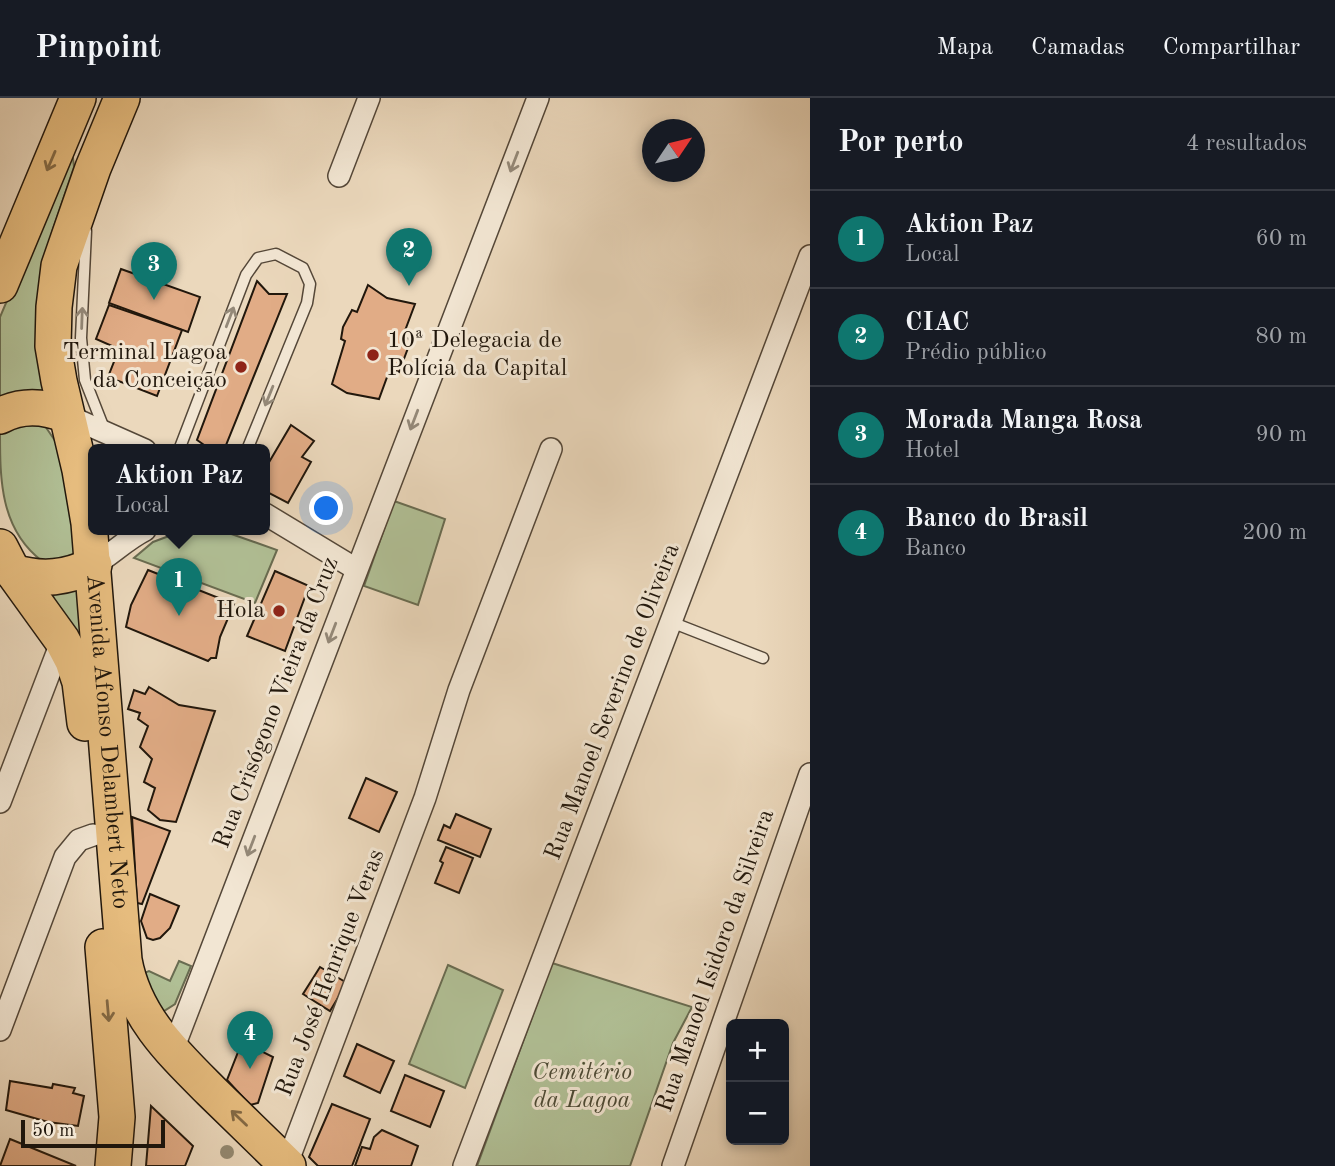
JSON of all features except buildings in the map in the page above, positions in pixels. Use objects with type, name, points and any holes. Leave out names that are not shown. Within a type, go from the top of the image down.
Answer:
[{"type":"main road","points":[[0,285],[78,98]]},
{"type":"main road","name":"Avenida Afonso Delambert Neto","points":[[88,518],[54,346],[54,307],[59,266],[93,168],[122,98]]},
{"type":"main road","points":[[0,416],[27,407],[50,409],[66,415]]},
{"type":"main road","name":"Avenida Afonso Delambert Neto","points":[[90,535],[127,979],[145,1018],[172,1052],[287,1166]]},
{"type":"main road","points":[[4,564],[46,578],[79,572],[94,565]]},
{"type":"main road","name":"Avenida Afonso Delambert Neto","points":[[4,564],[62,640],[80,682],[117,1116],[113,1166]]},
{"type":"main road","points":[[113,1072],[124,1059],[137,1051],[149,1048],[172,1052]]},
{"type":"street","points":[[339,176],[369,98]]},
{"type":"street","name":"Rua Crisógono Vieira da Cruz","points":[[172,1052],[538,98]]},
{"type":"street","name":"Rua Manoel Severino de Oliveira","points":[[464,1166],[810,256]]},
{"type":"street","points":[[66,415],[132,444]]},
{"type":"street","name":"Rua José Henrique Veras","points":[[287,1166],[425,798],[459,690],[551,449]]},
{"type":"street","points":[[270,517],[356,569]]},
{"type":"street","points":[[270,526],[288,528]]},
{"type":"street","points":[[94,565],[136,535]]},
{"type":"street","points":[[0,802],[62,640]]},
{"type":"street","name":"Rua Manoel Isidoro da Silveira","points":[[673,1166],[810,774]]},
{"type":"street","points":[[0,1030],[65,857],[79,840],[93,835]]},
{"type":"lane","points":[[93,168],[84,251],[81,338],[85,380],[105,431]]},
{"type":"lane","points":[[181,444],[246,275],[258,258],[276,254],[303,268],[310,284],[307,303],[249,444]]},
{"type":"lane","points":[[671,622],[762,658]]},
{"type":"green space","points":[[69,155],[73,158],[74,167],[52,232],[45,267],[46,392],[0,397],[0,317]]},
{"type":"green space","points":[[21,419],[45,426],[60,448],[79,558],[42,561],[28,548],[10,519],[2,485],[0,432]]},
{"type":"green space","points":[[394,501],[445,519],[418,605],[364,586]]},
{"type":"green space","points":[[172,535],[234,535],[277,550],[255,603],[134,558],[153,542]]},
{"type":"green space","points":[[87,583],[95,678],[53,597],[55,592]]},
{"type":"green space","points":[[179,961],[191,966],[175,1004],[164,1011],[153,1005],[144,973],[149,971],[170,981]]},
{"type":"green space","name":"Cemitério da Lagoa","points":[[552,963],[692,1007],[673,1043],[630,1166],[477,1166]]},
{"type":"green space","points":[[448,965],[503,990],[465,1088],[409,1064]]},
{"type":"place","name":"CIAC","points":[[409,286]]},
{"type":"place","name":"Morada Manga Rosa","points":[[154,300]]},
{"type":"place","name":"10ª Delegacia de Polícia da Capital","points":[[373,355]]},
{"type":"place","name":"Terminal Lagoa da Conceição","points":[[241,367]]},
{"type":"place","name":"Hola","points":[[279,611]]},
{"type":"place","name":"Aktion Paz","points":[[179,616]]},
{"type":"place","name":"Banco do Brasil","points":[[250,1069]]}]
